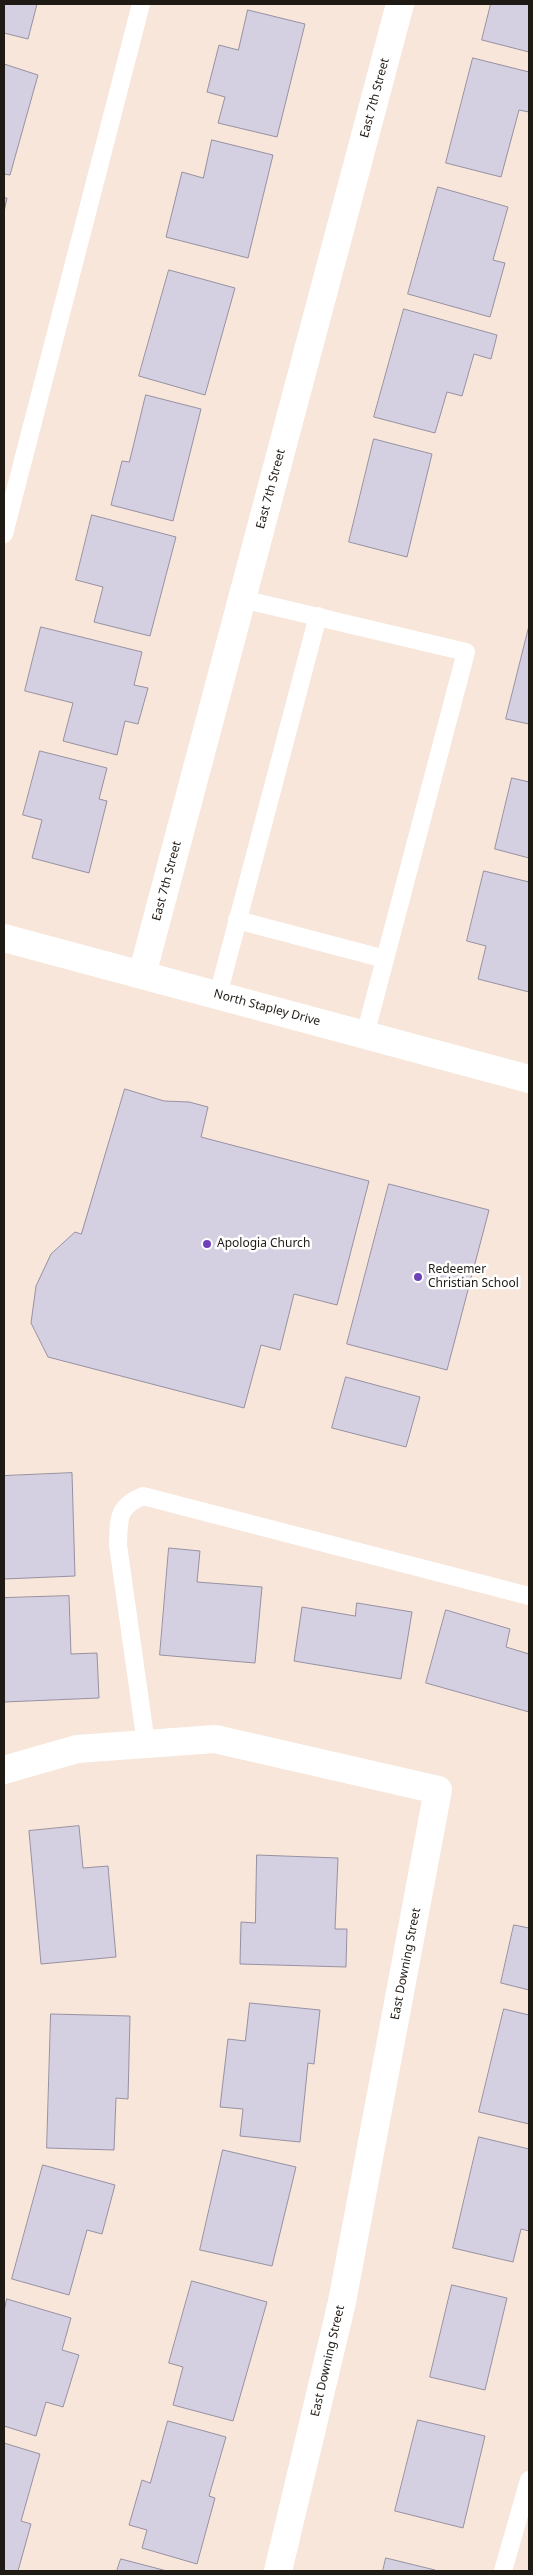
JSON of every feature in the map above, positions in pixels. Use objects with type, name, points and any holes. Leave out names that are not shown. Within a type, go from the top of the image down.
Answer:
[{"type":"street","name":"East 7th Street","points":[[142,975],[400,4]]},
{"type":"street","name":"North Stapley Drive","points":[[5,942],[142,975],[529,1079]]},
{"type":"street","name":"East Downing Street","points":[[4,1770],[77,1749],[215,1738],[438,1790],[342,2302],[278,2571]]},
{"type":"lane","points":[[4,534],[141,4]]},
{"type":"lane","points":[[242,599],[466,652],[365,1035]]},
{"type":"lane","points":[[218,995],[318,616]]},
{"type":"lane","points":[[237,920],[385,959]]},
{"type":"lane","points":[[146,1744],[118,1545],[120,1515],[128,1502],[143,1496],[529,1596]]},
{"type":"lane","points":[[503,2571],[529,2480]]},
{"type":"building","points":[[4,4],[37,4],[28,39],[4,33]]},
{"type":"building","points":[[491,4],[529,4],[529,52],[482,40]]},
{"type":"building","points":[[248,10],[305,24],[277,137],[218,123],[225,97],[207,92],[219,45],[238,50]]},
{"type":"building","points":[[473,58],[529,72],[529,112],[519,110],[501,177],[446,163]]},
{"type":"building","points":[[4,64],[38,75],[10,175],[4,174]]},
{"type":"building","points":[[212,140],[273,155],[248,258],[166,237],[182,172],[203,178]]},
{"type":"building","points":[[438,187],[508,207],[493,260],[505,263],[490,317],[408,294]]},
{"type":"building","points":[[4,198],[7,198],[4,212]]},
{"type":"building","points":[[169,270],[235,288],[205,395],[139,376]]},
{"type":"building","points":[[404,309],[497,335],[491,359],[474,354],[462,396],[447,392],[435,433],[374,417]]},
{"type":"building","points":[[146,395],[201,409],[173,521],[111,505],[122,461],[129,462]]},
{"type":"building","points":[[374,439],[432,454],[407,557],[349,542]]},
{"type":"building","points":[[92,515],[176,537],[150,636],[94,622],[103,587],[76,580]]},
{"type":"building","points":[[529,626],[529,724],[506,719]]},
{"type":"building","points":[[41,627],[142,652],[134,685],[148,688],[138,724],[125,721],[117,755],[63,741],[73,703],[25,691]]},
{"type":"building","points":[[40,751],[107,768],[99,799],[107,801],[89,873],[32,858],[42,820],[23,815]]},
{"type":"building","points":[[512,778],[529,782],[529,858],[495,849]]},
{"type":"building","points":[[484,871],[529,882],[529,992],[478,979],[486,946],[467,941]]},
{"type":"building","name":"Apologia Church","points":[[125,1089],[164,1101],[189,1102],[208,1107],[201,1137],[369,1181],[337,1305],[294,1294],[280,1350],[261,1345],[244,1408],[48,1357],[31,1323],[36,1286],[51,1254],[75,1232],[81,1234]]},
{"type":"building","name":"Redeemer Christian School","points":[[389,1184],[489,1210],[447,1370],[347,1344]]},
{"type":"building","points":[[346,1377],[420,1397],[406,1447],[332,1428]]},
{"type":"building","points":[[72,1473],[75,1576],[4,1579],[4,1476]]},
{"type":"building","points":[[169,1548],[200,1551],[197,1582],[262,1587],[255,1663],[160,1655]]},
{"type":"building","points":[[69,1596],[71,1654],[97,1653],[99,1698],[4,1702],[4,1598]]},
{"type":"building","points":[[357,1603],[412,1612],[401,1679],[294,1661],[302,1607],[355,1616]]},
{"type":"building","points":[[446,1610],[510,1629],[506,1647],[529,1654],[529,1712],[426,1683]]},
{"type":"building","points":[[79,1826],[83,1868],[108,1866],[116,1957],[41,1964],[29,1831]]},
{"type":"building","points":[[257,1855],[338,1858],[335,1929],[347,1929],[346,1967],[240,1964],[241,1922],[255,1923]]},
{"type":"building","points":[[514,1925],[529,1928],[529,1990],[501,1983]]},
{"type":"building","points":[[250,2003],[320,2010],[314,2064],[308,2063],[300,2142],[240,2136],[243,2109],[220,2107],[228,2039],[245,2041]]},
{"type":"building","points":[[504,2009],[529,2015],[529,2124],[479,2112]]},
{"type":"building","points":[[51,2014],[130,2016],[128,2099],[116,2098],[114,2150],[47,2148]]},
{"type":"building","points":[[479,2137],[529,2149],[529,2231],[521,2229],[513,2262],[453,2248]]},
{"type":"building","points":[[223,2150],[296,2167],[272,2266],[200,2250]]},
{"type":"building","points":[[43,2165],[115,2185],[102,2234],[87,2230],[69,2295],[12,2279]]},
{"type":"building","points":[[192,2281],[267,2302],[233,2421],[173,2405],[183,2367],[169,2363]]},
{"type":"building","points":[[452,2285],[507,2298],[485,2390],[430,2377]]},
{"type":"building","points":[[7,2299],[71,2318],[62,2350],[79,2355],[63,2407],[46,2402],[36,2436],[4,2426],[4,2312]]},
{"type":"building","points":[[418,2420],[485,2436],[463,2528],[395,2511]]},
{"type":"building","points":[[168,2421],[226,2437],[209,2496],[215,2498],[197,2564],[142,2548],[147,2530],[129,2525],[142,2480],[150,2483]]},
{"type":"building","points":[[4,2443],[40,2454],[21,2521],[31,2524],[18,2571],[4,2571]]},
{"type":"building","points":[[386,2558],[435,2570],[435,2571],[383,2571]]},
{"type":"building","points":[[121,2559],[167,2571],[117,2571]]},
{"type":"place","name":"Apologia Church","points":[[207,1244]]},
{"type":"place","name":"Redeemer Christian School","points":[[418,1277]]}]
